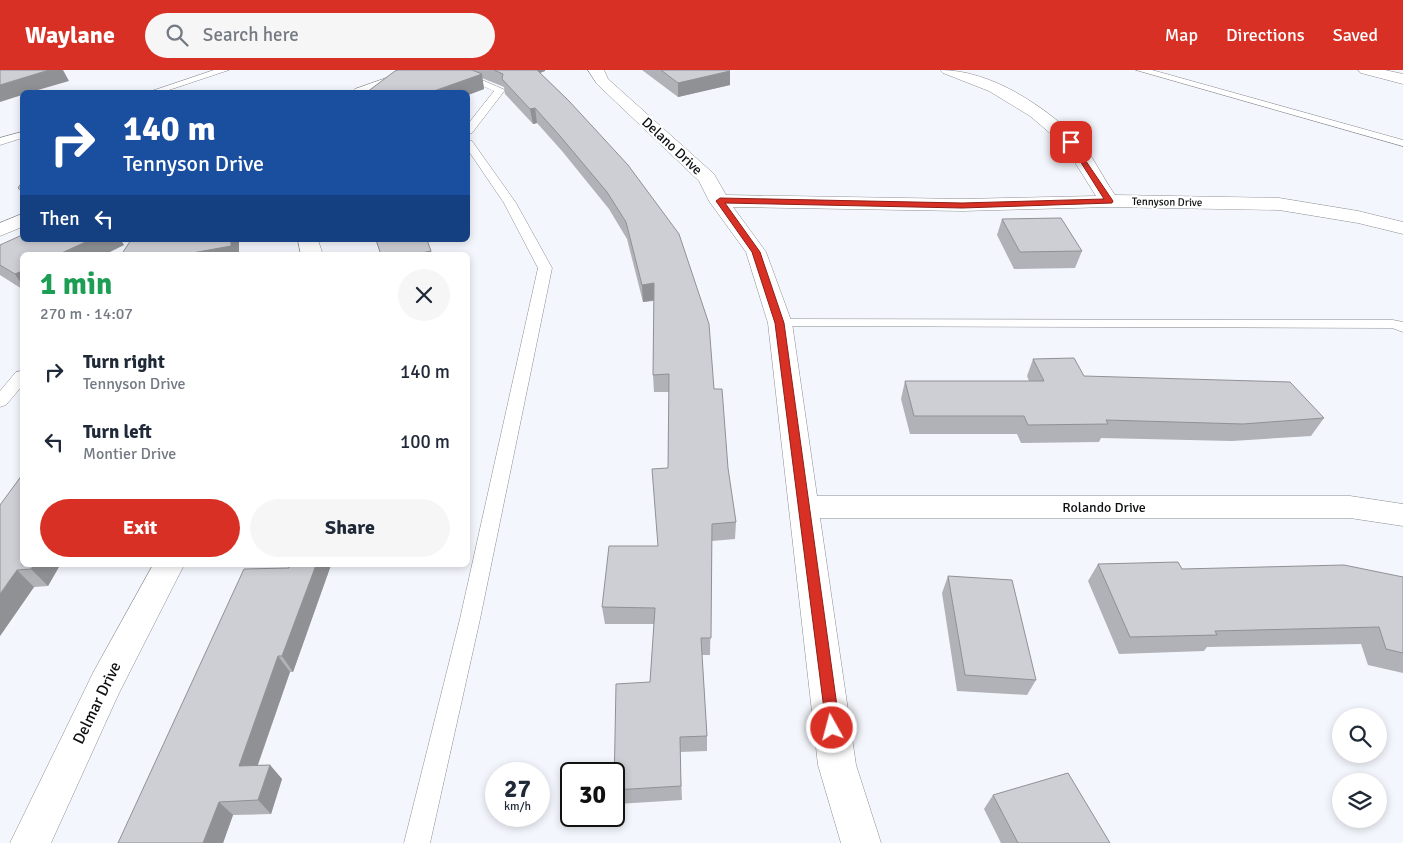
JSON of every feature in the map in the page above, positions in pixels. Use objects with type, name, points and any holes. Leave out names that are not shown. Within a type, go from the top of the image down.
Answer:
[{"type":"street","points":[[367,90],[423,70]]},
{"type":"street","name":"Delano Drive","points":[[596,70],[602,81],[707,178],[720,201],[756,252],[780,323],[837,765],[861,843]]},
{"type":"street","points":[[948,70],[995,88],[1036,113],[1071,142],[1109,201]]},
{"type":"street","points":[[1366,70],[1403,79]]},
{"type":"street","name":"Tennyson Drive","points":[[720,201],[962,205],[1109,201],[1279,204],[1358,217],[1403,228]]},
{"type":"street","points":[[0,230],[20,221]]},
{"type":"street","name":"Rolando Drive","points":[[805,506],[1350,507],[1403,515]]},
{"type":"street","name":"Delmar Drive","points":[[30,843],[106,682],[168,567]]},
{"type":"lane","points":[[160,90],[224,70]]},
{"type":"lane","points":[[452,70],[500,90],[470,128]]},
{"type":"lane","points":[[1141,70],[1403,143]]},
{"type":"lane","points":[[0,142],[20,136]]},
{"type":"lane","points":[[417,843],[470,619],[545,268],[510,203],[470,146]]},
{"type":"lane","points":[[780,323],[1393,324],[1403,327]]},
{"type":"lane","points":[[0,401],[20,378]]},
{"type":"building","points":[[0,70],[49,70],[0,85]]},
{"type":"building","points":[[472,70],[482,74],[437,90],[370,90],[395,71]]},
{"type":"building","points":[[494,70],[537,70],[569,101],[628,165],[679,234],[709,324],[714,389],[722,389],[728,468],[736,522],[712,524],[711,638],[701,638],[707,736],[680,737],[681,786],[625,789],[625,762],[615,762],[616,684],[650,682],[655,608],[602,607],[609,546],[658,546],[652,469],[668,468],[669,374],[653,375],[654,283],[642,285],[626,222],[607,192],[535,108],[530,109],[502,79],[503,74]]},
{"type":"building","points":[[661,70],[729,70],[730,71],[678,83]]},
{"type":"building","points":[[1061,218],[1082,251],[1020,252],[1002,219]]},
{"type":"building","points":[[20,236],[20,242],[86,242],[64,252],[20,252],[20,272],[15,274],[0,265],[0,245]]},
{"type":"building","points":[[130,242],[231,242],[231,246],[198,252],[123,252]]},
{"type":"building","points":[[377,242],[428,242],[431,251],[426,252],[380,252]]},
{"type":"building","points":[[1074,358],[1084,376],[1290,382],[1324,418],[1243,424],[1106,420],[1108,424],[1028,425],[1024,416],[914,416],[905,381],[1044,381],[1033,359]]},
{"type":"building","points":[[20,478],[20,567],[32,567],[31,569],[17,570],[0,594],[0,505]]},
{"type":"building","points":[[1178,562],[1182,569],[1344,565],[1403,577],[1403,653],[1386,649],[1379,627],[1215,631],[1217,635],[1130,637],[1098,564]]},
{"type":"building","points":[[315,567],[282,656],[278,656],[239,766],[270,765],[258,800],[219,802],[203,843],[118,843],[244,569]]},
{"type":"building","points":[[948,576],[1012,580],[1036,680],[965,675]]},
{"type":"building","points":[[1068,773],[1110,843],[1018,843],[993,795]]},
{"type":"route","points":[[832,728],[780,323],[756,252],[720,201],[962,205],[1109,201],[1071,142]]}]
